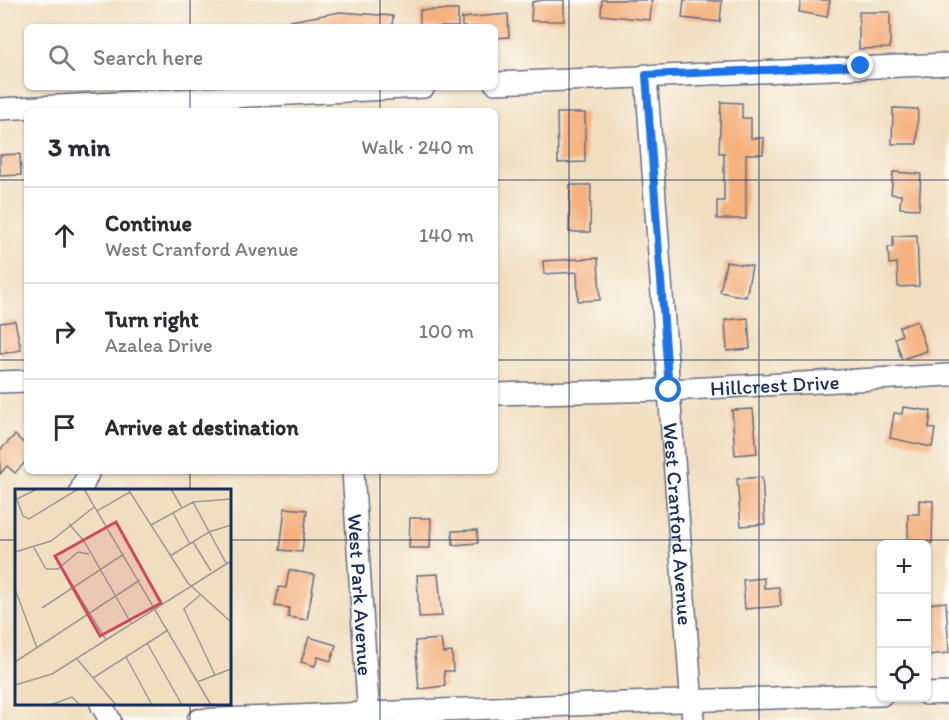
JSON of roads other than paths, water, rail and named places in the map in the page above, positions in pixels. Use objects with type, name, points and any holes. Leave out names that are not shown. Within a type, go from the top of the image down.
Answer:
[{"type":"street","points":[[498,83],[949,64]]},
{"type":"street","name":"West Cranford Avenue","points":[[646,75],[692,710]]},
{"type":"street","points":[[47,108],[328,102],[405,90]]},
{"type":"street","points":[[0,109],[24,108]]},
{"type":"street","name":"Hillcrest Drive","points":[[498,394],[669,390],[949,375]]},
{"type":"street","points":[[0,382],[24,381]]},
{"type":"street","points":[[81,489],[88,474]]},
{"type":"street","name":"West Park Avenue","points":[[353,474],[368,716]]},
{"type":"street","points":[[931,694],[949,693]]},
{"type":"street","points":[[198,720],[368,716],[459,711],[692,710],[877,695]]},
{"type":"street","points":[[102,705],[110,720]]}]
